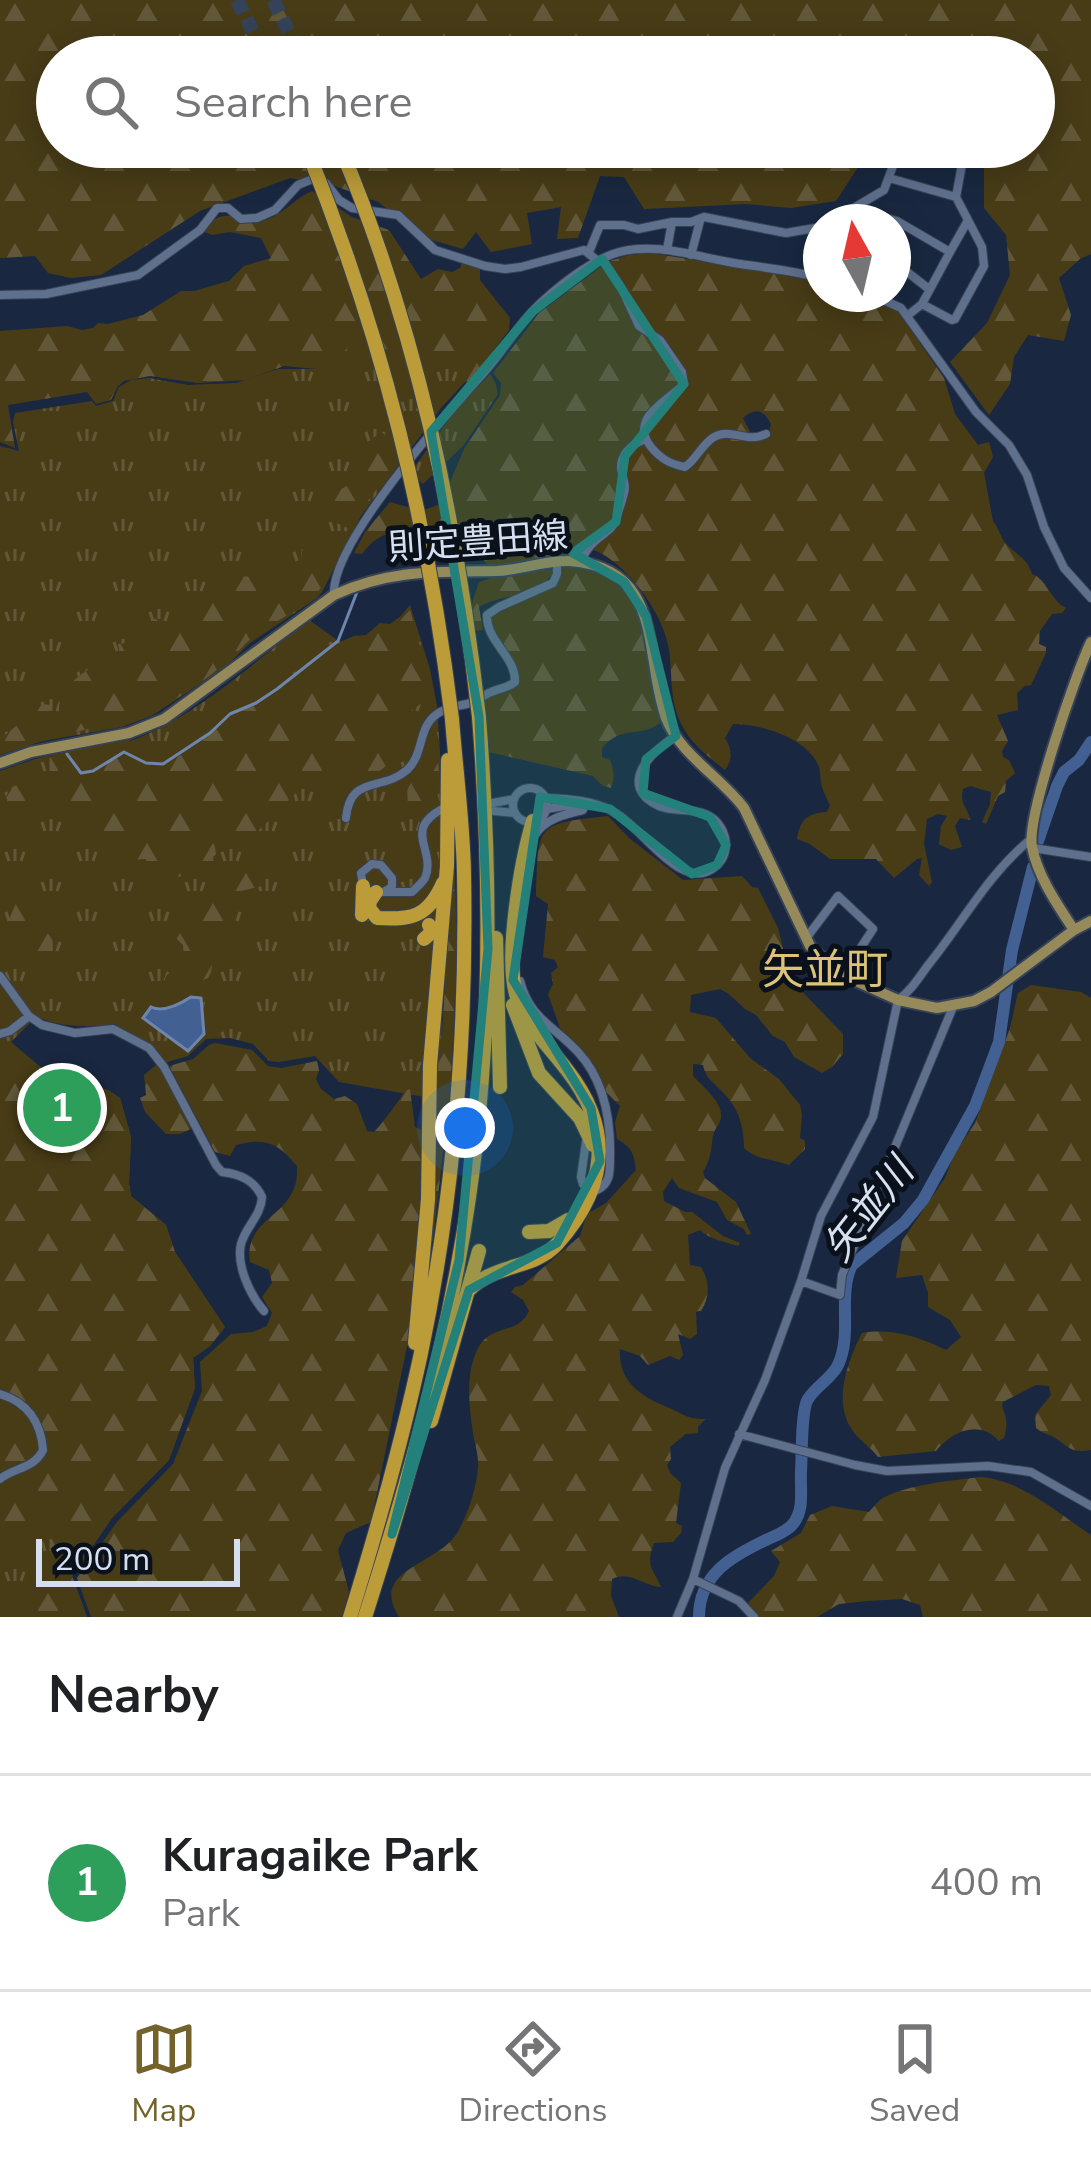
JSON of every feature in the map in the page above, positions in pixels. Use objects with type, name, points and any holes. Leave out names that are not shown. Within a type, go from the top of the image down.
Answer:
[{"type":"highway","points":[[314,168],[351,265],[404,444],[431,571],[452,719],[464,871],[456,1112],[434,1282],[420,1356],[350,1617]]},
{"type":"highway","points":[[348,168],[382,257],[421,390],[452,524],[479,717],[499,983],[500,1087]]},
{"type":"highway","points":[[399,1439],[414,1347],[428,1199],[430,1065],[447,866],[452,719]]},
{"type":"highway","points":[[523,818],[506,940],[507,980],[535,1066],[580,1118],[595,1160],[592,1178],[570,1218],[549,1232],[529,1232]]},
{"type":"highway","points":[[469,1290],[487,1274],[539,1257],[557,1243],[588,1197],[600,1161],[591,1108],[527,1017],[515,991],[512,943],[523,818]]},
{"type":"highway","points":[[392,1534],[446,1326],[468,1199],[486,1017],[488,838]]},
{"type":"highway","points":[[375,890],[369,908],[376,919],[418,916],[439,892],[447,866]]},
{"type":"highway","points":[[375,890],[361,907],[364,919],[380,926],[418,922],[436,934],[440,950]]},
{"type":"highway","points":[[365,1617],[431,1422],[479,1251]]},
{"type":"main road","name":"則定豊田線","points":[[0,763],[129,733],[164,719],[352,586],[401,573],[581,563],[615,576],[641,603],[661,699],[676,736],[744,808],[806,938],[824,962],[898,1000],[953,1007],[991,992],[1091,921]]},
{"type":"main road","points":[[1074,930],[1040,872],[1031,843],[1071,691],[1091,642]]},
{"type":"street","points":[[861,204],[881,192],[892,168]]},
{"type":"street","points":[[922,304],[952,320],[983,270],[982,247],[956,196],[961,168]]},
{"type":"street","points":[[0,295],[46,294],[138,275],[200,230],[217,208],[228,208],[241,219],[257,218],[275,210],[298,185],[315,178],[352,208],[398,215],[435,250],[467,262],[512,268],[579,250],[600,260],[620,286],[639,326],[660,340],[684,379],[680,390],[646,420],[645,439],[662,459],[682,468],[720,434],[754,439],[766,434]]},
{"type":"street","points":[[889,178],[956,196]]},
{"type":"street","points":[[589,252],[600,225],[638,229],[704,218],[803,232]]},
{"type":"street","points":[[691,255],[700,220]]},
{"type":"street","points":[[907,316],[922,304],[968,221]]},
{"type":"street","points":[[668,250],[672,222]]},
{"type":"street","points":[[911,228],[950,252]]},
{"type":"street","points":[[334,595],[340,566],[362,526],[430,434],[532,312],[568,280],[611,254],[642,248],[803,275]]},
{"type":"street","points":[[911,275],[929,289]]},
{"type":"street","points":[[904,312],[976,412],[1019,460],[1064,568],[1091,598]]},
{"type":"street","points":[[581,563],[592,541],[616,522],[625,490],[621,465],[633,444],[645,439]]},
{"type":"street","points":[[346,818],[355,793],[395,778],[413,762],[432,717],[515,682],[513,667],[489,631],[488,615],[553,583],[557,561]]},
{"type":"street","points":[[546,803],[578,799],[618,814],[675,867],[692,874],[710,870],[722,859],[726,844],[719,824],[705,814],[655,804],[640,784],[646,759],[676,736]]},
{"type":"street","points":[[539,790],[546,803],[542,817],[523,818],[494,807],[514,799],[519,791],[539,790]]},
{"type":"street","points":[[514,799],[523,818]]},
{"type":"street","points":[[585,802],[583,810],[544,824],[534,836],[517,940],[526,1002],[581,1055],[601,1090],[611,1125],[610,1167],[608,1183],[597,1190]]},
{"type":"street","points":[[418,887],[405,889],[393,882],[381,865],[372,864],[361,873],[375,890],[412,892],[418,887],[427,875],[423,827],[433,814],[444,810]]},
{"type":"street","points":[[677,1617],[694,1579],[713,1501],[765,1380],[821,1216],[873,1118],[898,1000],[937,956],[995,872],[1031,843],[1091,856]]},
{"type":"street","points":[[375,890],[393,882]]},
{"type":"street","points":[[806,938],[838,896],[873,929],[843,975]]},
{"type":"street","points":[[0,976],[29,1016],[42,1025],[75,1033],[113,1029],[141,1042],[158,1058],[222,1172],[244,1177],[259,1190],[261,1209],[240,1252],[248,1286],[264,1311]]},
{"type":"street","points":[[801,1281],[840,1294],[842,1275],[953,1007]]},
{"type":"street","points":[[0,1034],[29,1016]]},
{"type":"street","points":[[584,1184],[586,1142]]},
{"type":"street","points":[[0,1394],[15,1399],[34,1418],[43,1450],[34,1463],[0,1479]]},
{"type":"street","points":[[739,1434],[887,1471],[988,1466],[1030,1472],[1091,1506]]},
{"type":"street","points":[[694,1579],[739,1601],[754,1617]]},
{"type":"highlighted area","points":[[602,259],[684,384],[625,456],[616,522],[573,553],[624,582],[646,616],[676,736],[646,759],[643,793],[710,817],[726,845],[717,865],[692,874],[610,809],[540,797],[513,980],[591,1108],[600,1161],[557,1243],[469,1290],[392,1534],[459,1260],[488,949],[479,717],[431,432],[532,312]]},
{"type":"green space","points":[[0,0],[1091,0],[1091,254],[1059,278],[1071,315],[1064,341],[1028,335],[1014,357],[1010,384],[989,415],[950,362],[987,323],[1010,275],[1006,235],[984,208],[984,168],[1055,168],[1055,36],[36,36],[36,168],[857,168],[836,201],[791,208],[746,204],[644,209],[624,177],[600,176],[578,238],[557,239],[561,207],[527,213],[532,244],[491,252],[476,232],[463,249],[428,239],[378,202],[335,186],[290,178],[200,211],[101,275],[71,278],[48,273],[35,256],[0,258]]},
{"type":"green space","points":[[312,191],[352,217],[389,230],[421,279],[438,269],[452,272],[462,262],[480,267],[480,280],[510,318],[509,330],[468,385],[446,356],[350,345],[327,370],[284,366],[246,380],[197,383],[150,376],[124,381],[111,400],[96,404],[87,392],[8,405],[15,448],[0,442],[0,331],[93,328],[143,315],[181,291],[229,281],[244,266],[271,258],[261,238],[202,231],[219,217],[268,219]]},
{"type":"green space","points":[[650,253],[803,278],[803,312],[898,312],[944,378],[955,414],[978,445],[989,442],[993,457],[984,473],[993,521],[1009,547],[1066,608],[1052,614],[1040,631],[1039,644],[1046,647],[1046,653],[1031,685],[1017,693],[1018,710],[997,715],[1008,741],[1003,757],[1015,773],[1006,781],[1005,792],[998,796],[986,824],[982,822],[991,792],[970,786],[962,794],[970,820],[960,818],[955,826],[962,847],[951,850],[939,844],[947,816],[927,819],[924,844],[929,886],[919,875],[922,858],[894,878],[876,859],[830,859],[797,839],[806,819],[827,812],[830,805],[819,767],[794,741],[770,730],[733,724],[725,738],[731,754],[725,770],[696,745],[677,714],[669,649],[659,620],[629,576],[591,549],[618,521],[624,467],[634,449],[645,442],[670,465],[690,469],[718,438],[761,439],[768,436],[771,424],[762,413],[751,412],[743,418],[752,436],[719,433],[687,465],[667,460],[647,438],[648,420],[684,391],[685,372],[641,324],[607,262]]},
{"type":"green space","points":[[603,265],[631,316],[673,363],[681,384],[641,426],[641,437],[622,456],[623,491],[614,523],[593,541],[519,563],[489,566],[475,551],[460,549],[408,552],[404,536],[392,533],[370,544],[362,554],[354,553],[390,502],[421,511],[449,501],[450,482],[464,449],[500,395],[501,383],[493,373],[539,313]]},
{"type":"green space","points":[[345,297],[475,371],[441,408],[361,516],[322,592],[250,643],[224,668],[153,715],[122,727],[43,741],[0,755],[0,446],[19,451],[15,413],[92,401],[96,406],[113,401],[119,387],[131,380],[236,383],[278,369],[319,369]]},
{"type":"green space","points":[[490,374],[498,394],[463,446],[423,484],[410,473],[456,410]]},
{"type":"green space","points":[[381,432],[393,468],[350,529],[323,517],[327,495],[360,475],[370,459],[372,439]]},
{"type":"green space","points":[[304,539],[312,542],[326,581],[310,599],[251,639],[196,686],[133,719],[0,749],[4,736],[43,704],[50,705],[52,713],[59,712],[66,689],[98,662],[113,677],[122,666],[118,644],[127,643],[132,631],[144,630],[150,636],[155,633],[153,619],[162,619],[167,628],[181,603],[226,584],[233,588],[242,576],[289,571],[301,560]]},
{"type":"green space","points":[[561,567],[606,576],[621,588],[632,603],[646,642],[660,723],[617,736],[602,748],[602,757],[612,767],[611,788],[593,776],[488,752],[483,701],[509,690],[519,677],[490,619],[556,585]]},
{"type":"green space","points":[[554,570],[541,586],[479,607],[483,630],[474,631],[471,606],[479,582]]},
{"type":"green space","points":[[410,605],[437,706],[443,801],[442,1100],[339,1082],[315,1056],[269,1061],[253,1044],[230,1038],[206,1039],[188,1056],[164,1063],[116,1024],[76,1026],[36,1017],[11,1042],[44,1070],[79,1075],[120,1098],[131,1137],[131,1196],[166,1225],[175,1252],[225,1327],[193,1358],[195,1388],[169,1460],[112,1518],[72,1576],[87,1617],[0,1617],[0,771],[128,737],[130,741],[154,731],[223,688],[309,620],[340,642],[366,635],[380,623],[390,624]]},
{"type":"green space","points":[[410,610],[431,687],[426,702],[406,718],[398,747],[386,766],[368,775],[317,778],[242,842],[230,845],[217,827],[212,828],[216,854],[208,869],[178,877],[169,871],[166,878],[145,859],[125,860],[79,825],[72,806],[61,797],[62,782],[55,781],[56,797],[32,802],[6,797],[10,788],[50,771],[50,758],[65,755],[81,775],[93,773],[123,753],[148,765],[164,765],[230,716],[272,694],[324,652],[352,639],[368,638],[378,628],[394,627]]},
{"type":"green space","points":[[436,723],[440,793],[408,817],[407,774],[420,756],[428,727]]},
{"type":"green space","points":[[608,816],[683,880],[742,876],[758,888],[778,928],[783,967],[843,1034],[843,1054],[822,1073],[794,1057],[785,1042],[729,994],[720,989],[691,995],[690,1012],[716,1018],[800,1105],[800,1138],[805,1149],[789,1165],[749,1152],[732,1103],[703,1065],[693,1064],[693,1076],[721,1111],[705,1178],[736,1202],[751,1234],[727,1220],[717,1202],[679,1188],[672,1178],[663,1192],[664,1201],[692,1212],[740,1243],[723,1242],[700,1230],[688,1235],[690,1265],[701,1267],[708,1289],[704,1306],[696,1312],[697,1334],[690,1339],[678,1334],[683,1355],[679,1360],[670,1356],[648,1365],[640,1356],[620,1349],[627,1379],[640,1392],[685,1416],[705,1419],[698,1433],[686,1434],[670,1447],[667,1465],[681,1483],[676,1523],[682,1526],[673,1542],[654,1543],[651,1551],[650,1562],[661,1587],[625,1576],[612,1579],[611,1596],[619,1617],[399,1617],[392,1601],[399,1577],[450,1542],[472,1500],[478,1464],[469,1386],[475,1355],[487,1337],[517,1324],[529,1311],[511,1292],[515,1287],[580,1236],[587,1214],[606,1203],[636,1170],[631,1152],[617,1139],[620,1106],[560,1028],[548,994],[551,973],[558,967],[555,960],[543,957],[548,904],[536,896],[538,855],[545,832],[566,822]]},
{"type":"green space","points":[[239,867],[267,877],[262,886],[237,895],[232,933],[214,949],[208,978],[159,997],[139,1027],[122,1025],[119,1022],[138,1008],[139,995],[163,985],[184,958],[183,945],[176,938],[190,895]]},
{"type":"green space","points":[[455,872],[451,1082],[433,1241],[428,1241],[438,1044],[451,874]]},
{"type":"green space","points":[[25,895],[52,937],[54,969],[28,972],[16,950],[7,924],[17,901]]},
{"type":"green space","points":[[1031,985],[1081,992],[1091,998],[1091,1450],[1073,1450],[1036,1428],[1035,1415],[1051,1395],[1049,1386],[1036,1385],[1003,1402],[1006,1429],[999,1441],[983,1430],[966,1430],[936,1451],[878,1457],[846,1417],[843,1393],[848,1368],[862,1333],[906,1335],[946,1350],[961,1337],[950,1320],[928,1307],[922,1275],[896,1278],[902,1241],[975,1123],[1018,993]]},
{"type":"green space","points":[[0,1037],[44,1070],[79,1075],[120,1098],[131,1137],[131,1196],[166,1225],[175,1252],[225,1327],[193,1358],[195,1388],[169,1460],[112,1518],[72,1576],[87,1617],[0,1617],[0,1589],[44,1571],[57,1524],[66,1512],[49,1507],[0,1554],[0,1484],[35,1466],[46,1450],[46,1440],[26,1404],[0,1391]]},
{"type":"green space","points":[[215,1043],[252,1050],[268,1066],[317,1061],[321,1089],[334,1099],[345,1096],[357,1104],[367,1131],[374,1132],[410,1089],[415,1127],[424,1131],[414,1312],[371,1522],[346,1533],[338,1550],[349,1592],[342,1617],[91,1617],[77,1578],[117,1522],[173,1464],[202,1391],[200,1362],[231,1334],[267,1326],[272,1313],[262,1297],[272,1283],[269,1270],[250,1262],[250,1246],[290,1196],[297,1166],[277,1147],[263,1142],[236,1145],[230,1156],[215,1152],[169,1066],[193,1059]]},
{"type":"green space","points":[[161,1066],[195,1127],[166,1134],[145,1112],[140,1098],[146,1095],[144,1075]]},
{"type":"green space","points":[[0,1397],[26,1414],[38,1440],[33,1460],[0,1475]]},
{"type":"green space","points":[[981,1477],[1025,1491],[1091,1535],[1091,1617],[923,1617],[920,1605],[902,1599],[839,1604],[817,1617],[757,1617],[748,1603],[774,1576],[780,1562],[771,1551],[801,1533],[810,1515],[832,1506],[869,1512],[882,1499],[904,1490]]},
{"type":"water","points":[[191,997],[201,998],[204,1034],[188,1051],[143,1018],[151,1007],[166,1008]]},
{"type":"waterway","points":[[67,754],[81,773],[124,752],[146,763],[163,764],[230,714],[277,689],[338,641],[357,592]]},
{"type":"waterway","name":"矢並川","points":[[1038,841],[1064,772],[1091,742]]},
{"type":"waterway","name":"矢並川","points":[[699,1617],[705,1589],[720,1568],[787,1530],[799,1513],[806,1404],[835,1370],[842,1353],[852,1265],[904,1223],[923,1200],[975,1106],[999,1042],[1012,950],[1033,867]]},
{"type":"tunnel","points":[[237,0],[255,36]]},
{"type":"tunnel","points":[[273,0],[291,36]]},
{"type":"place","name":"Kuragaike Park","points":[[62,1108]]},
{"type":"district","name":"矢並町","points":[[825,970]]}]
